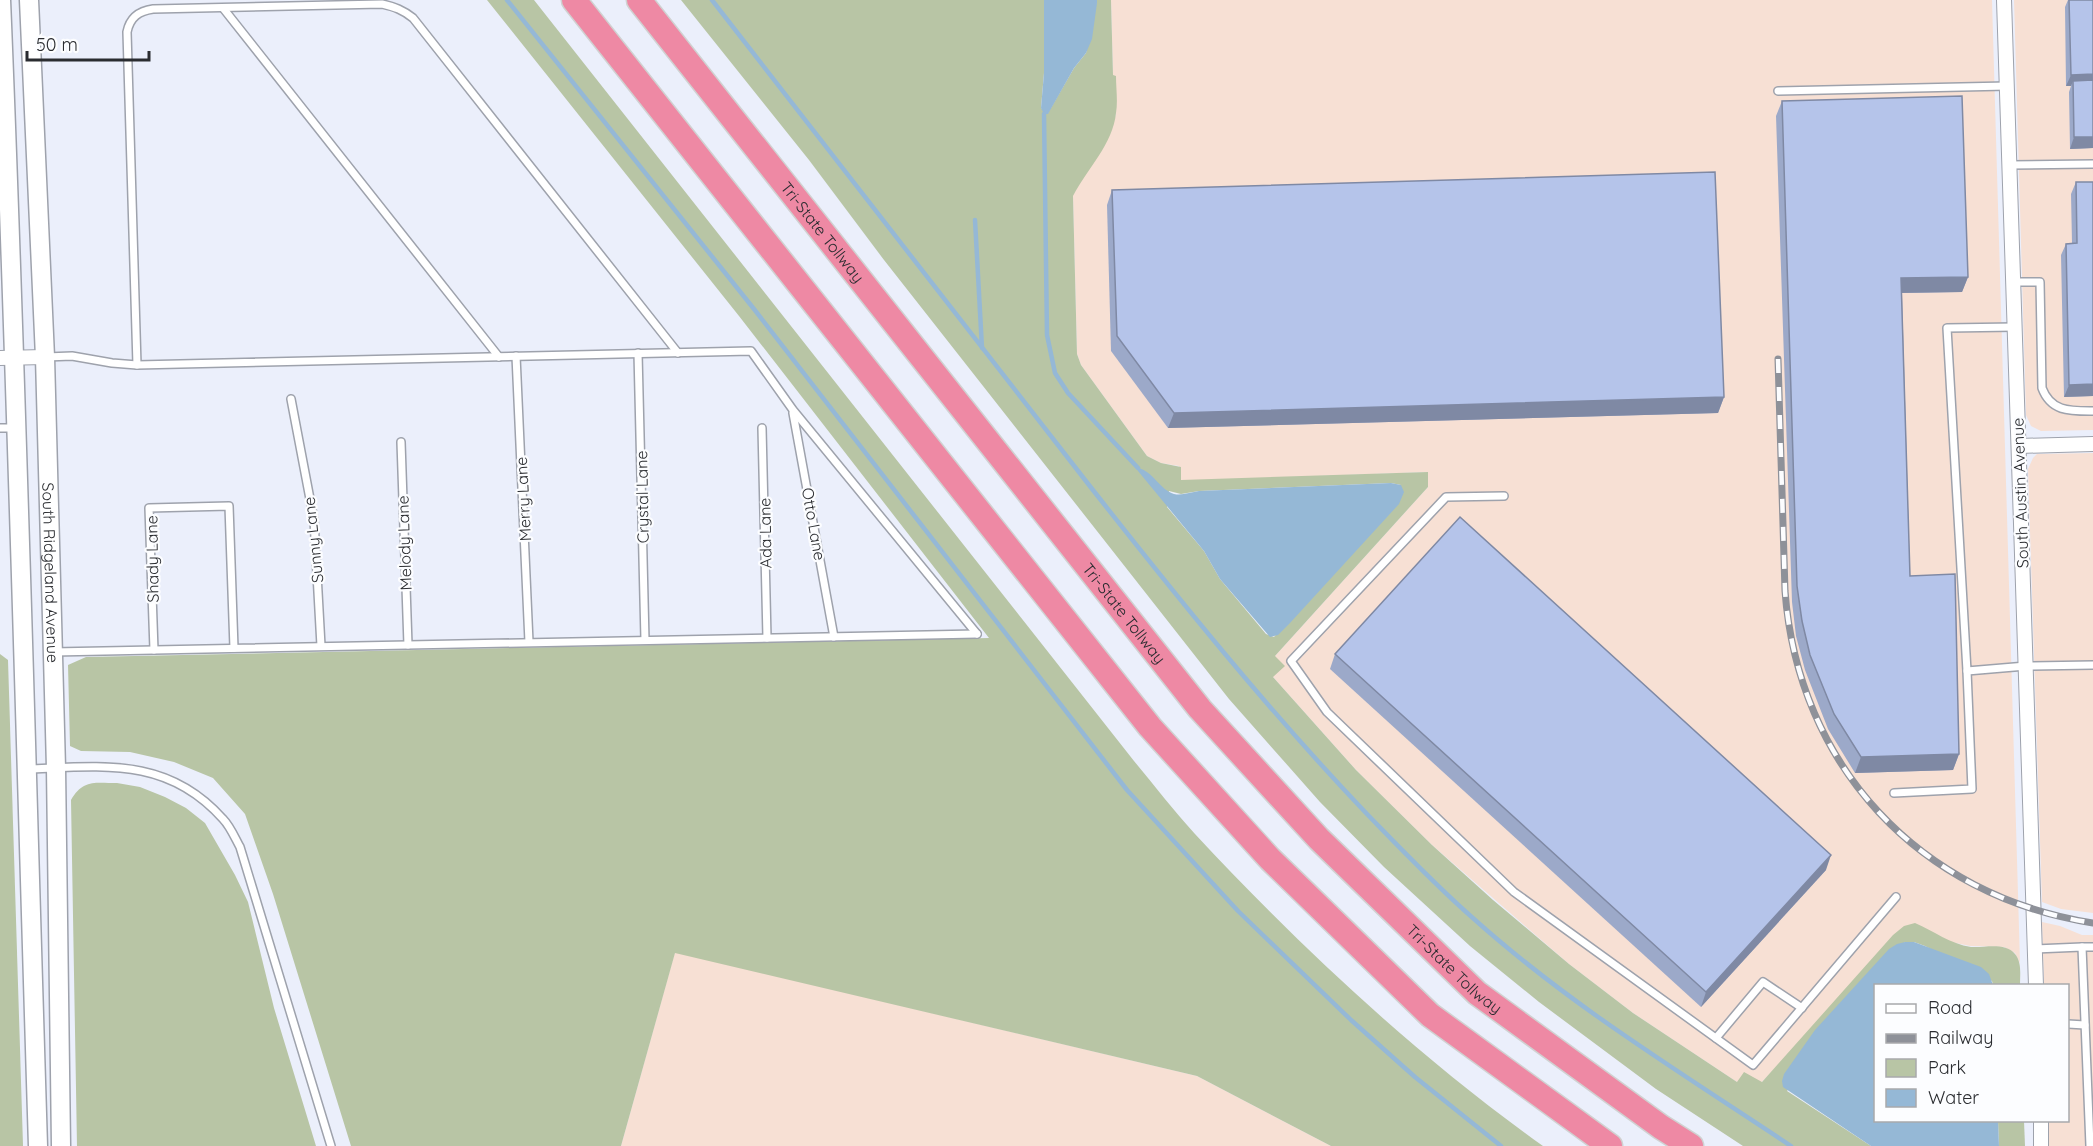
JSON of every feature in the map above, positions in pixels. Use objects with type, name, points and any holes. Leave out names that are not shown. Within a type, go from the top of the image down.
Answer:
[{"type":"highway","points":[[574,0],[1150,727],[1270,859],[1430,1015],[1610,1146]]},
{"type":"highway","name":"Tri-State Tollway","points":[[639,0],[1200,709],[1319,839],[1477,993],[1661,1127],[1691,1146]]},
{"type":"main road","name":"South Ridgeland Avenue","points":[[1,0],[8,428],[27,770],[38,1146]]},
{"type":"main road","name":"South Ridgeland Avenue","points":[[29,0],[45,357],[56,768],[61,1146]]},
{"type":"street","name":"South Austin Avenue","points":[[2004,0],[2036,984]]},
{"type":"street","points":[[8,358],[45,357]]},
{"type":"street","points":[[2019,446],[2093,444]]},
{"type":"street","points":[[2041,1122],[2041,1146]]},
{"type":"lane","points":[[137,365],[127,40],[128,26],[136,14],[143,10],[382,4],[397,7],[413,18],[678,353]]},
{"type":"lane","points":[[223,8],[499,357]]},
{"type":"lane","points":[[1778,91],[2007,86]]},
{"type":"lane","points":[[2010,165],[2093,164]]},
{"type":"lane","points":[[2013,282],[2040,282],[2042,388],[2045,397],[2062,409],[2093,411]]},
{"type":"lane","points":[[1894,793],[1972,789],[1947,328],[2015,327]]},
{"type":"lane","points":[[45,357],[72,356],[137,365],[751,351],[793,410],[977,634],[53,652]]},
{"type":"lane","name":"Crystal Lane","points":[[638,353],[645,640]]},
{"type":"lane","name":"Merry Lane","points":[[516,356],[529,642]]},
{"type":"lane","name":"Sunny Lane","points":[[291,399],[314,520],[321,646]]},
{"type":"lane","name":"Otto Lane","points":[[793,410],[834,637]]},
{"type":"lane","name":"Ada Lane","points":[[762,428],[767,638]]},
{"type":"lane","name":"Melody Lane","points":[[400,442],[408,645]]},
{"type":"lane","points":[[1504,496],[1446,497],[1291,661],[1327,712],[1514,892],[1753,1065],[1896,897]]},
{"type":"lane","name":"Shady Lane","points":[[154,650],[150,508],[229,506],[234,648]]},
{"type":"lane","points":[[1967,671],[2026,666],[2093,665]]},
{"type":"lane","points":[[27,770],[122,767],[159,774],[193,792],[224,820],[240,847],[331,1146]]},
{"type":"lane","points":[[2082,947],[2090,1146]]},
{"type":"lane","points":[[2035,949],[2093,947]]},
{"type":"lane","points":[[1716,1038],[1763,982],[1802,1008]]},
{"type":"lane","points":[[2069,1024],[2085,1025]]},
{"type":"shaded area","points":[[1111,0],[1992,0],[2020,963],[2015,953],[2004,947],[1970,946],[1951,942],[1915,924],[1752,1092],[1633,1013],[1569,964],[1432,845],[1356,770],[1273,677],[1275,656],[1428,487],[1428,472],[1181,481],[1179,466],[1161,463],[1147,456],[1081,365],[1077,354],[1073,195],[1110,133],[1116,114]]},
{"type":"shaded area","points":[[2014,0],[2093,0],[2093,430],[2041,431],[2031,426],[2026,415]]},
{"type":"shaded area","points":[[2093,453],[2093,913],[2061,909],[2042,902],[2028,469],[2037,454]]},
{"type":"shaded area","points":[[2042,922],[2082,935],[2093,935],[2093,1146],[2048,1146],[2047,1122],[2069,1122],[2069,984],[2044,984]]},
{"type":"shaded area","points":[[675,952],[1197,1076],[1331,1146],[621,1146]]},
{"type":"green space","points":[[487,0],[534,0],[1134,761],[1195,834],[1318,959],[1405,1038],[1543,1146],[1331,1146],[1197,1076],[675,953],[621,1146],[351,1146],[273,894],[245,814],[213,778],[174,762],[130,752],[81,751],[70,746],[68,665],[86,657],[989,638],[739,316]]},
{"type":"green space","points":[[681,0],[1044,0],[1044,73],[1041,108],[1048,113],[1074,68],[1086,53],[1097,0],[1111,0],[1113,75],[1116,76],[1117,99],[1114,124],[1105,146],[1073,196],[1077,354],[1081,365],[1147,456],[1161,463],[1181,467],[1181,480],[1428,472],[1428,487],[1275,656],[1285,666],[1273,677],[1356,770],[1432,845],[1569,964],[1633,1013],[1737,1082],[1744,1072],[1762,1082],[1893,935],[1904,926],[1915,923],[1949,940],[1971,947],[2000,947],[2011,950],[2019,961],[2020,984],[1993,984],[1992,981],[1925,946],[1905,942],[1787,1091],[1871,1146],[1743,1146],[1656,1089],[1539,1002],[1470,946],[1384,867],[1320,802],[1229,699],[884,260],[809,160]],"holes":[[[1391,483],[1401,485],[1274,637],[1266,634],[1220,579],[1204,551],[1167,507],[1169,491],[1181,494],[1199,491]]]},
{"type":"green space","points":[[0,654],[8,660],[23,1146],[0,1146]]},
{"type":"green space","points":[[117,783],[140,787],[186,808],[205,823],[235,875],[248,902],[274,1008],[316,1146],[77,1146],[71,800],[85,785]]},
{"type":"green space","points":[[1998,1122],[2024,1122],[2025,1146],[1999,1146]]},
{"type":"water","points":[[1044,0],[1097,0],[1092,39],[1086,53],[1074,68],[1048,114],[1044,114],[1041,108],[1044,73]]},
{"type":"water","points":[[1138,468],[1148,473],[1174,494],[1391,483],[1401,485],[1404,492],[1399,504],[1290,623],[1278,635],[1270,637],[1220,579],[1204,551],[1138,471]]},
{"type":"water","points":[[1914,942],[1981,967],[1989,974],[1993,984],[1874,984],[1874,1122],[1998,1122],[1999,1146],[1871,1146],[1783,1087],[1784,1074],[1815,1030],[1889,949],[1897,944]]},
{"type":"building","points":[[2069,0],[2093,0],[2093,74],[2071,75]]},
{"type":"building","points":[[2093,80],[2093,137],[2074,137],[2073,81]]},
{"type":"building","points":[[1962,96],[1968,277],[1901,278],[1910,576],[1955,574],[1959,754],[1861,757],[1834,714],[1810,655],[1797,586],[1782,101]]},
{"type":"building","points":[[1715,172],[1724,397],[1174,413],[1117,336],[1112,190]]},
{"type":"building","points":[[2076,182],[2093,182],[2093,384],[2069,385],[2066,244],[2077,243]]},
{"type":"building","points":[[1460,517],[1831,855],[1706,992],[1335,654]]},
{"type":"waterway","points":[[507,0],[754,309],[1127,790],[1238,911],[1351,1020],[1415,1077],[1501,1146]]},
{"type":"waterway","points":[[712,0],[1155,569],[1223,652],[1329,774],[1419,867],[1511,951],[1628,1038],[1791,1146]]},
{"type":"waterway","points":[[1044,114],[1047,335],[1055,373],[1068,393],[1138,468]]},
{"type":"waterway","points":[[975,220],[982,348]]},
{"type":"railway","points":[[1778,359],[1785,591],[1795,654],[1814,713],[1843,766],[1879,812],[1923,852],[1974,884],[2031,908],[2093,923]]}]
